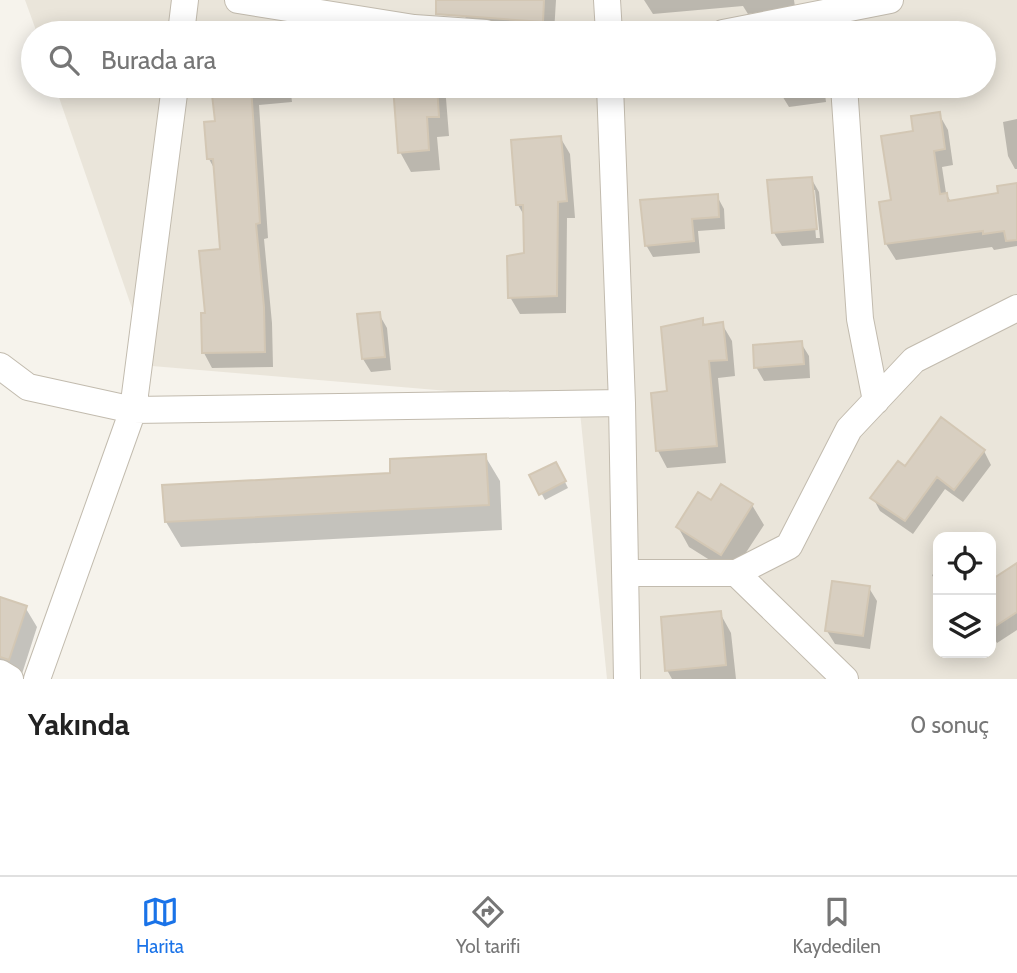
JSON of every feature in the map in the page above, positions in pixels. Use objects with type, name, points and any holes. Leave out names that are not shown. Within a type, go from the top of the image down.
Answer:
[{"type":"street","points":[[183,21],[186,0]]},
{"type":"street","points":[[238,0],[370,21]]},
{"type":"street","points":[[607,0],[608,21]]},
{"type":"street","points":[[801,21],[840,15],[890,0]]},
{"type":"street","points":[[37,679],[133,410],[172,98]]},
{"type":"street","points":[[610,98],[627,679]]},
{"type":"street","points":[[845,98],[860,319],[876,401]]},
{"type":"street","points":[[625,573],[736,573],[789,546],[849,429],[915,359],[1017,308]]},
{"type":"street","points":[[0,366],[28,387],[133,410],[621,403]]},
{"type":"street","points":[[736,573],[845,679]]},
{"type":"street","points":[[0,673],[10,679]]},
{"type":"shaded area","points":[[25,0],[1017,0],[1017,679],[607,679],[579,402],[152,366],[59,98],[996,98],[996,21],[33,21]]},
{"type":"building","points":[[436,0],[544,0],[543,21],[436,14]]},
{"type":"building","points":[[212,98],[252,98],[260,223],[256,224],[264,307],[265,352],[202,353],[201,313],[205,313],[199,251],[220,249],[213,159],[207,159],[204,122],[215,121]]},
{"type":"building","points":[[394,98],[438,98],[439,117],[427,117],[429,150],[398,153]]},
{"type":"building","points":[[940,112],[945,149],[934,151],[940,194],[947,193],[948,201],[998,193],[997,186],[1017,183],[1017,240],[1006,241],[1004,231],[983,234],[983,231],[885,244],[879,202],[891,200],[881,136],[913,131],[911,116]]},
{"type":"building","points":[[561,136],[567,201],[558,202],[557,296],[508,298],[507,256],[524,253],[523,205],[516,205],[511,140]]},
{"type":"building","points":[[812,177],[817,229],[772,233],[767,180]]},
{"type":"building","points":[[718,194],[719,217],[692,219],[694,241],[645,246],[640,200]]},
{"type":"building","points":[[380,312],[385,357],[362,359],[357,314]]},
{"type":"building","points":[[703,318],[703,325],[723,322],[727,360],[709,361],[717,446],[656,451],[651,393],[667,391],[661,327]]},
{"type":"building","points":[[802,341],[804,364],[754,368],[753,345]]},
{"type":"building","points":[[941,417],[985,450],[954,490],[937,477],[905,521],[870,498],[898,461],[905,466]]},
{"type":"building","points":[[486,454],[489,505],[165,522],[162,485],[390,473],[390,459]]},
{"type":"building","points":[[556,462],[566,481],[539,495],[529,475]]},
{"type":"building","points":[[721,484],[753,504],[721,555],[676,527],[698,492],[711,500]]},
{"type":"building","points":[[1017,563],[1017,612],[996,626],[996,595],[996,577]]},
{"type":"building","points":[[832,581],[870,586],[863,636],[825,631]]},
{"type":"building","points":[[0,597],[27,606],[9,660],[0,657]]},
{"type":"building","points":[[721,611],[726,665],[665,671],[661,617]]}]
